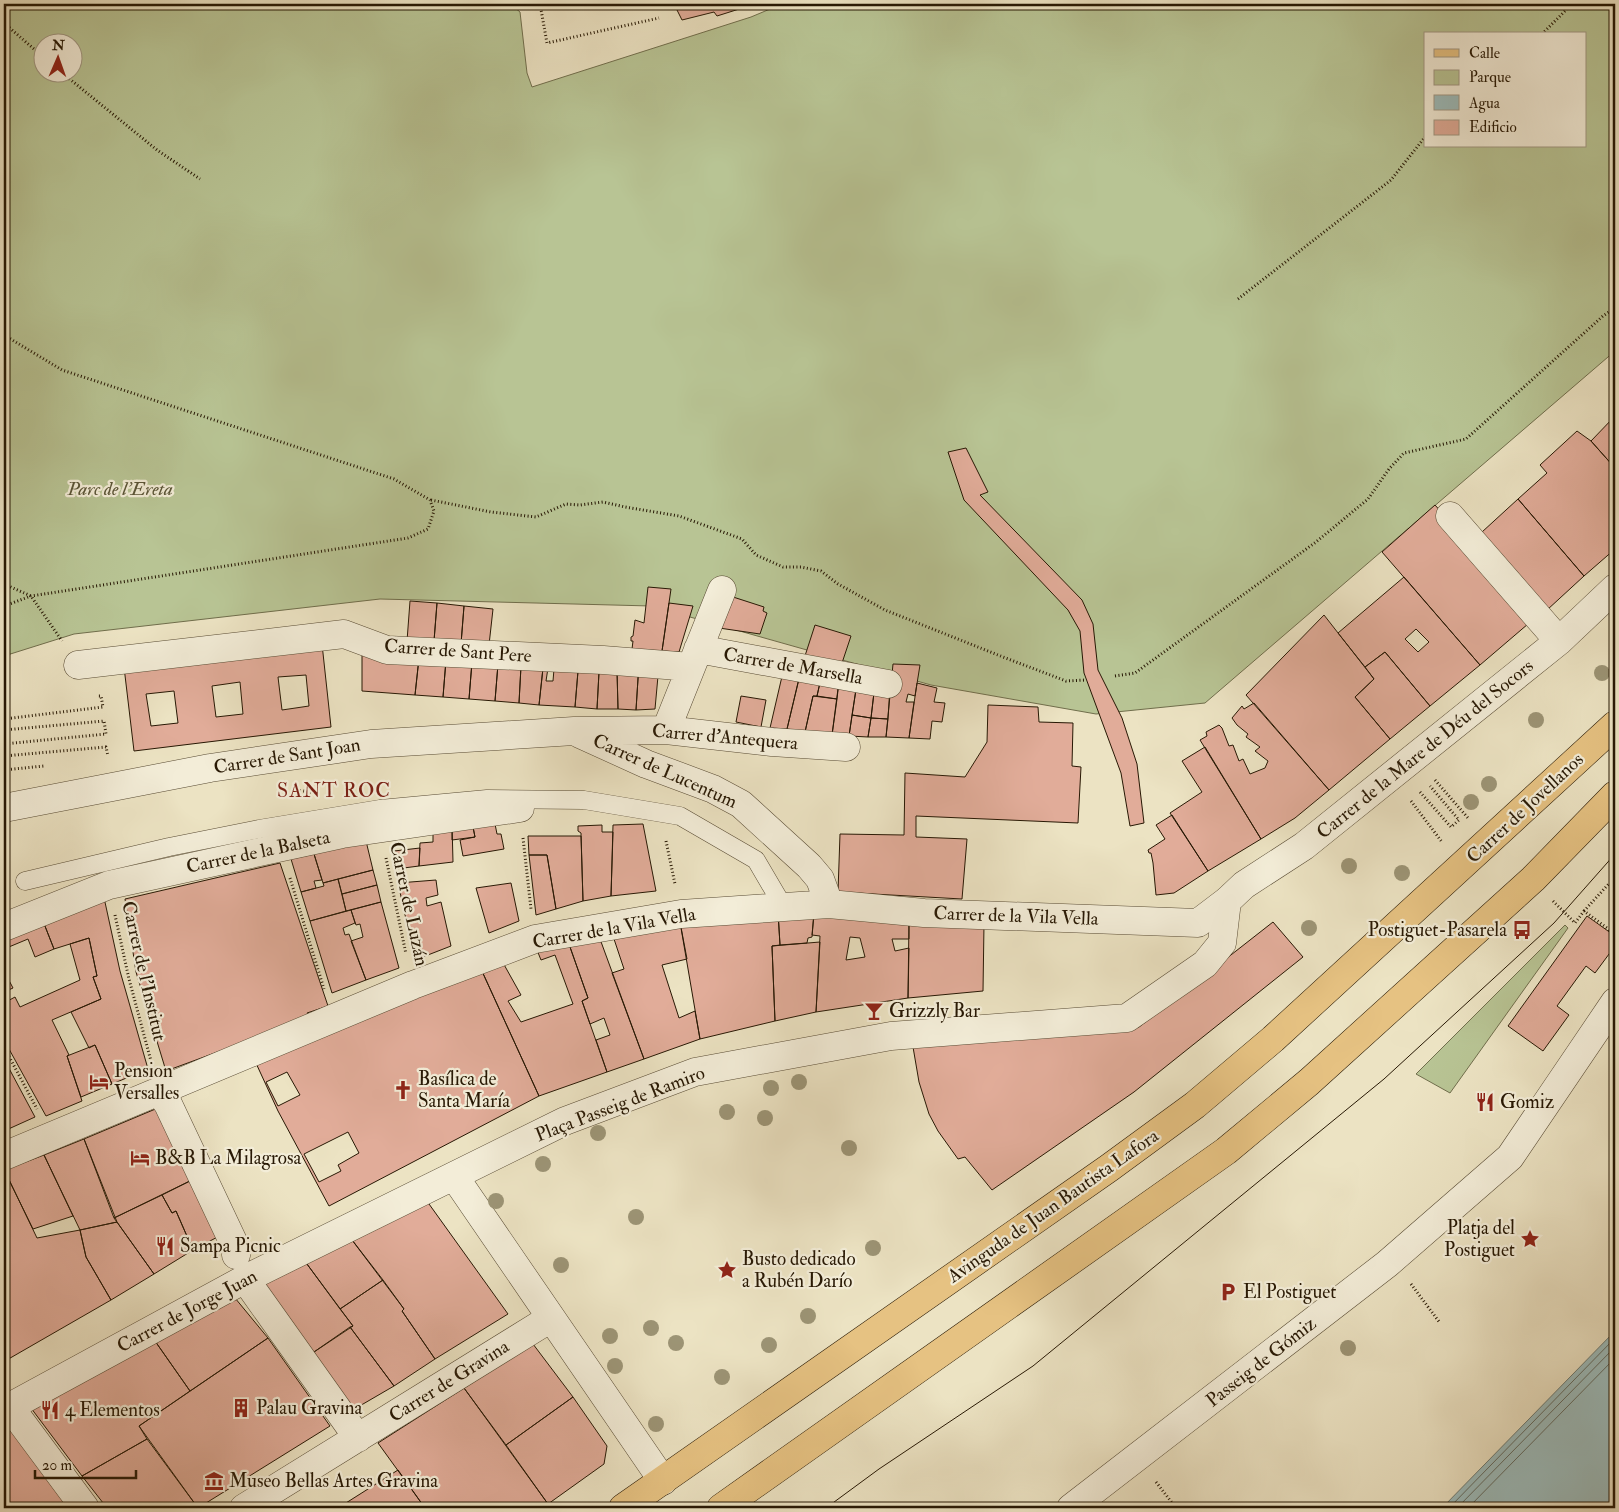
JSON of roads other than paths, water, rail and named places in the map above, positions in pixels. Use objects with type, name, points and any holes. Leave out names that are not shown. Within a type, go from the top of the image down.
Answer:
[{"type":"main road","name":"Carrer de Jovellanos","points":[[1456,871],[1615,725]]},
{"type":"main road","points":[[721,1508],[1226,1151],[1309,1082],[1533,879],[1615,795]]},
{"type":"main road","name":"Avinguda de Juan Bautista Lafora","points":[[623,1508],[1109,1168],[1194,1105],[1273,1039],[1456,871]]},
{"type":"street","points":[[1450,516],[1559,641]]},
{"type":"street","name":"Carrer de la Mare de Déu del Socors","points":[[1227,901],[1244,885],[1304,846],[1559,641],[1615,588]]},
{"type":"street","points":[[666,730],[722,590]]},
{"type":"street","name":"Carrer de Sant Pere","points":[[78,666],[344,634],[387,650],[603,660],[695,658]]},
{"type":"street","name":"Carrer de Marsella","points":[[695,658],[888,684]]},
{"type":"street","name":"Carrer d'Antequera","points":[[574,731],[666,730],[772,742],[846,747]]},
{"type":"street","name":"Carrer de Sant Joan","points":[[4,808],[210,768],[371,744],[574,731]]},
{"type":"street","name":"Carrer de Lucentum","points":[[574,731],[646,764],[713,789],[741,804],[809,866],[820,879],[830,904]]},
{"type":"street","name":"Carrer de la Balseta","points":[[4,927],[109,885],[280,846],[521,803]]},
{"type":"street","name":"Carrer de la Vila Vella","points":[[4,1156],[160,1093],[413,985],[535,939],[681,914],[830,904],[924,913],[1198,923],[1227,901]]},
{"type":"street","name":"Plaça Passeig de Ramiro","points":[[454,1176],[564,1121],[695,1072],[891,1036],[1127,1018],[1205,964],[1222,942],[1227,901]]},
{"type":"street","name":"Passeig de Gómiz","points":[[1072,1508],[1393,1259],[1510,1157],[1615,1002]]},
{"type":"street","points":[[160,1093],[168,1104],[233,1241],[237,1250],[240,1267],[358,1438]]},
{"type":"street","points":[[454,1176],[663,1481]]},
{"type":"street","name":"Carrer de Jorge Juan","points":[[7,1408],[240,1267],[454,1176]]},
{"type":"street","name":"Carrer de Gravina","points":[[244,1508],[551,1318]]},
{"type":"street","points":[[7,1408],[85,1508]]},
{"type":"lane","name":"Carrer de la Balseta","points":[[25,880],[169,847],[259,829],[380,809],[488,799],[521,803]]},
{"type":"lane","name":"Carrer de Lucentum","points":[[521,803],[584,800],[680,816],[756,860],[783,906]]},
{"type":"water","points":[[1615,1331],[1615,1508],[1442,1508]]},
{"type":"tram line","points":[[826,1508],[879,1469],[1033,1366],[1384,1079],[1554,923],[1615,854]]},
{"type":"place","name":"Postiguet-Pasarela","points":[[1522,930]]},
{"type":"place","name":"Grizzly Bar","points":[[874,1011]]},
{"type":"place","name":"Pension Versalles","points":[[99,1082]]},
{"type":"place","name":"Basílica de Santa María","points":[[403,1090]]},
{"type":"place","name":"Gomiz","points":[[1485,1102]]},
{"type":"place","name":"B&B La Milagrosa","points":[[140,1158]]},
{"type":"place","name":"Platja del Postiguet","points":[[1530,1239]]},
{"type":"place","name":"Sampa Picnic","points":[[165,1246]]},
{"type":"place","name":"Busto dedicado a Rubén Darío","points":[[727,1270]]},
{"type":"place","name":"El Postiguet","points":[[1228,1292]]},
{"type":"place","name":"Palau Gravina","points":[[241,1408]]},
{"type":"place","name":"4 Elementos","points":[[50,1410]]},
{"type":"place","name":"Museo Bellas Artes Gravina","points":[[214,1481]]},
{"type":"district","name":"SANT ROC","points":[[334,790]]},
{"type":"park label","name":"Parc de l'Ereta","points":[[120,489]]}]
